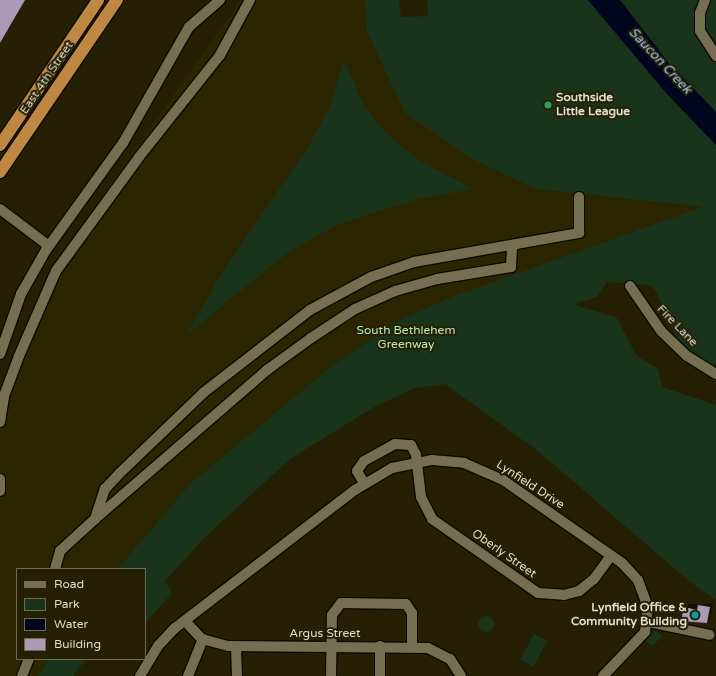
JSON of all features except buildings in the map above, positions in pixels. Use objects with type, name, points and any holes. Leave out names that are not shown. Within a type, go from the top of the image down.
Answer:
[{"type":"highway","name":"East 4th Street","points":[[0,145],[98,0]]},
{"type":"highway","name":"East 4th Street","points":[[0,172],[117,0]]},
{"type":"street","points":[[0,354],[21,294],[49,246],[123,143],[189,27],[220,0]]},
{"type":"street","points":[[0,422],[4,396],[51,280],[140,157],[220,56],[250,0]]},
{"type":"street","points":[[705,0],[700,13],[700,31],[716,56]]},
{"type":"street","points":[[95,519],[105,489],[120,473],[203,393],[310,310],[391,269],[433,258],[579,233],[579,197]]},
{"type":"street","points":[[0,209],[49,246]]},
{"type":"street","points":[[55,568],[60,551],[95,519],[267,370],[329,325],[373,300],[414,285],[511,267],[512,245]]},
{"type":"street","name":"Fire Lane","points":[[630,286],[661,331],[687,356],[716,374]]},
{"type":"street","name":"Oberly Street","points":[[364,483],[357,471],[359,466],[395,444],[411,445],[417,462],[421,497],[432,519],[534,591],[553,596],[574,593],[594,579],[611,556]]},
{"type":"street","name":"Lynfield Drive","points":[[140,676],[161,642],[182,622],[364,483],[392,468],[417,462],[449,460],[486,471],[611,556],[642,585],[648,622]]},
{"type":"street","points":[[0,480],[0,491]]},
{"type":"street","points":[[331,676],[333,611],[345,602],[406,604],[412,613],[412,646]]},
{"type":"street","name":"Argus Street","points":[[182,622],[204,639],[236,647],[412,646],[442,654],[454,662],[461,676]]},
{"type":"street","points":[[603,676],[643,638],[648,622],[710,635]]},
{"type":"street","points":[[188,676],[204,639]]},
{"type":"street","points":[[380,646],[380,676]]},
{"type":"street","points":[[236,647],[237,676]]},
{"type":"street","points":[[22,676],[29,660]]},
{"type":"shaded area","points":[[241,0],[365,0],[367,32],[406,113],[471,159],[536,189],[703,207],[451,297],[398,321],[335,363],[191,483],[118,568],[16,568],[16,660],[48,660],[38,676],[0,676],[0,401],[35,303],[61,253]]},
{"type":"green space","name":"South Bethlehem Greenway","points":[[365,0],[399,0],[401,17],[428,16],[427,0],[588,0],[667,94],[716,145],[716,372],[680,346],[656,291],[649,285],[607,282],[597,297],[573,304],[617,318],[636,355],[658,369],[662,387],[716,405],[716,600],[689,581],[538,451],[445,384],[415,388],[376,406],[290,459],[203,539],[165,581],[172,593],[146,622],[146,568],[118,568],[191,483],[335,363],[398,321],[451,297],[702,207],[536,189],[471,159],[405,113],[367,32]]},
{"type":"green space","points":[[620,0],[716,0],[716,112],[668,62]]},
{"type":"green space","points":[[344,60],[363,104],[386,133],[420,161],[474,189],[418,199],[337,225],[289,252],[186,335],[220,276],[309,145],[329,108]]},
{"type":"green space","points":[[486,616],[493,621],[494,624],[489,631],[486,632],[479,627],[478,624],[483,617]]},
{"type":"green space","points":[[656,630],[662,637],[653,645],[645,641]]},
{"type":"green space","points":[[534,634],[547,641],[534,667],[520,660]]},
{"type":"green space","points":[[48,660],[85,660],[73,676],[38,676]]},
{"type":"water","name":"Saucon Creek","points":[[588,0],[620,0],[668,62],[716,112],[716,145],[667,94]]},
{"type":"place","name":"Southside Little League","points":[[548,105]]},
{"type":"place","name":"Lynfield Office & Community Building","points":[[695,615]]}]
